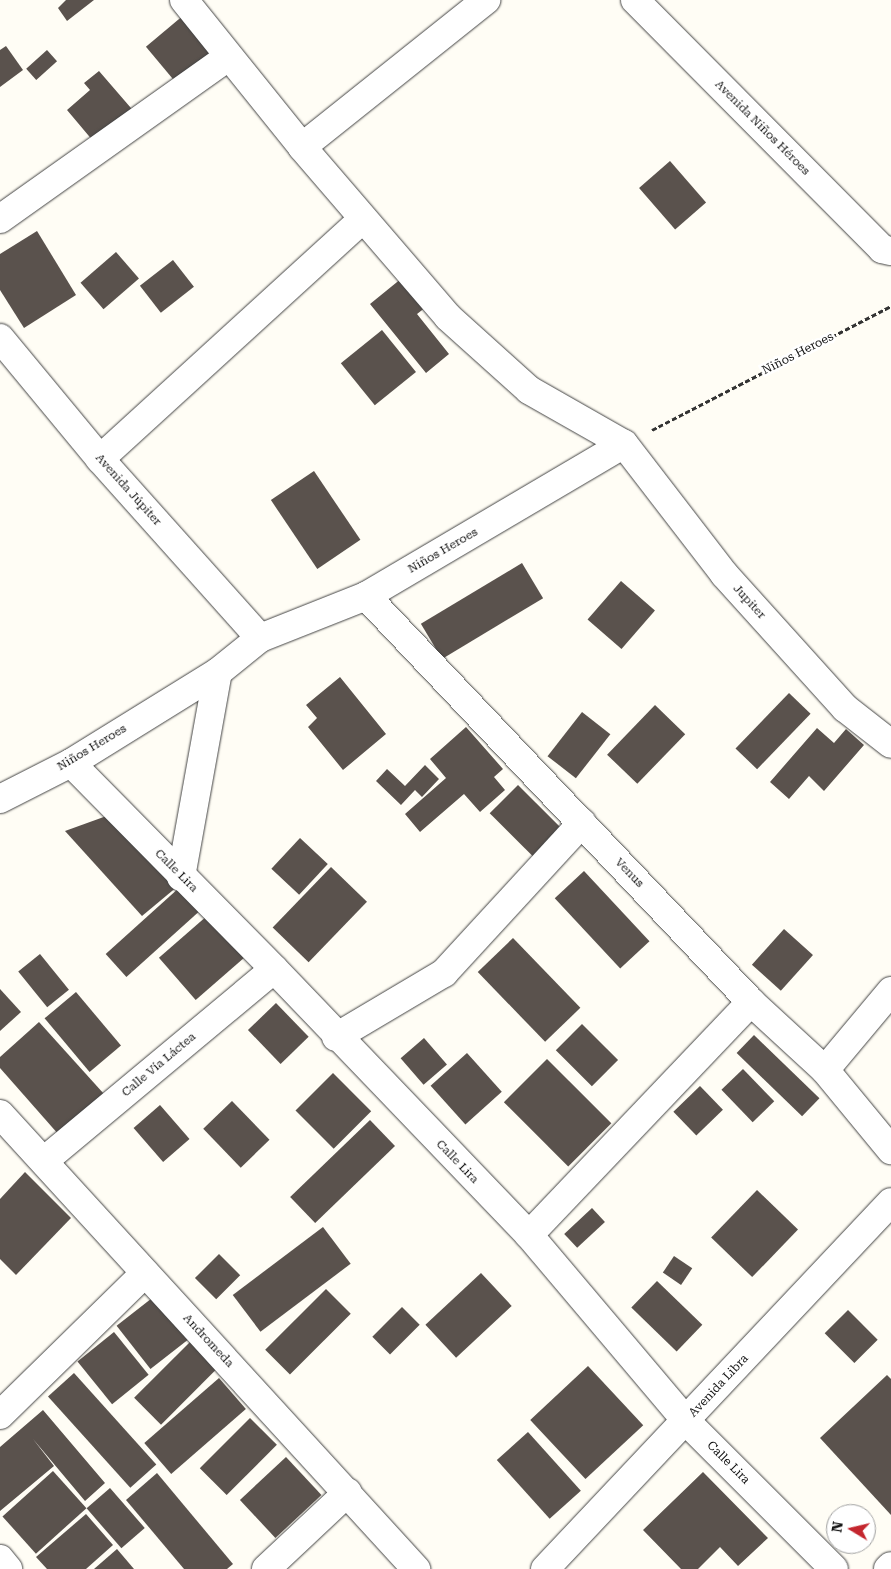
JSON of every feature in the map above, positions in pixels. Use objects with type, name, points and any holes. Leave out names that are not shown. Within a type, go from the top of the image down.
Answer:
[{"type":"street","points":[[184,0],[302,147],[448,317],[529,390],[624,444]]},
{"type":"street","points":[[302,147],[486,0]]},
{"type":"street","name":"Avenida Niños Héroes","points":[[636,0],[882,249],[891,252]]},
{"type":"street","points":[[0,219],[228,57]]},
{"type":"street","points":[[100,459],[363,219]]},
{"type":"street","name":"Avenida Júpiter","points":[[0,338],[100,459],[260,638]]},
{"type":"street","name":"Niños Heroes","points":[[0,799],[71,763],[218,672],[260,638],[366,596],[624,444]]},
{"type":"street","name":"Jupiter","points":[[624,444],[724,574],[845,708],[891,744]]},
{"type":"street","name":"Venus","points":[[366,596],[751,1002],[825,1070],[891,1150]]},
{"type":"street","points":[[181,877],[218,672]]},
{"type":"street","name":"Calle Lira","points":[[71,763],[181,877],[274,969],[336,1037],[529,1235],[686,1421],[834,1569]]},
{"type":"street","points":[[336,1037],[444,973],[582,823]]},
{"type":"street","name":"Calle Vía Láctea","points":[[45,1160],[274,969]]},
{"type":"street","points":[[825,1070],[891,991]]},
{"type":"street","points":[[529,1235],[751,1002]]},
{"type":"street","name":"Andromeda","points":[[0,1114],[45,1160],[416,1569]]},
{"type":"street","name":"Avenida Libra","points":[[545,1569],[891,1202]]},
{"type":"street","points":[[0,1414],[146,1273]]},
{"type":"street","points":[[266,1569],[348,1492]]},
{"type":"street","points":[[0,1559],[8,1569]]},
{"type":"street","points":[[888,1569],[891,1566]]},
{"type":"path","name":"Niños Heroes","points":[[624,444],[891,306]]},
{"type":"building","points":[[66,0],[94,0],[67,21],[58,8]]},
{"type":"building","points":[[185,14],[220,55],[181,88],[146,47]]},
{"type":"building","points":[[6,46],[23,70],[0,87],[0,50]]},
{"type":"building","points":[[47,50],[57,61],[36,80],[26,69]]},
{"type":"building","points":[[99,71],[137,115],[99,148],[67,110],[90,90],[84,83]]},
{"type":"building","points":[[670,161],[706,203],[675,229],[639,188]]},
{"type":"building","points":[[37,231],[76,295],[24,328],[0,290],[0,254]]},
{"type":"building","points":[[116,252],[139,278],[103,309],[81,283]]},
{"type":"building","points":[[173,260],[194,287],[161,313],[140,286]]},
{"type":"building","points":[[402,278],[426,307],[417,314],[449,354],[426,373],[370,304]]},
{"type":"building","points":[[382,330],[416,372],[375,405],[341,363]]},
{"type":"building","points":[[314,471],[360,540],[317,569],[271,500]]},
{"type":"building","points":[[522,563],[543,598],[442,659],[421,624]]},
{"type":"building","points":[[621,581],[655,611],[622,649],[588,619]]},
{"type":"building","points":[[340,677],[386,734],[343,770],[308,727],[317,718],[306,705]]},
{"type":"building","points":[[789,693],[811,714],[757,769],[736,748]]},
{"type":"building","points":[[655,705],[685,734],[637,784],[607,755]]},
{"type":"building","points":[[582,712],[610,734],[576,778],[548,756]]},
{"type":"building","points":[[466,727],[503,769],[494,777],[505,790],[480,812],[464,794],[420,832],[405,814],[446,778],[430,759]]},
{"type":"building","points":[[817,728],[834,743],[846,729],[864,745],[824,791],[809,776],[789,799],[770,782]]},
{"type":"building","points":[[425,765],[439,779],[422,797],[415,790],[401,805],[376,781],[387,769],[405,786]]},
{"type":"building","points":[[518,785],[562,829],[534,857],[490,813]]},
{"type":"building","points":[[112,814],[178,886],[142,916],[65,831]]},
{"type":"building","points":[[300,838],[328,864],[299,895],[271,869]]},
{"type":"building","points":[[331,867],[367,902],[309,962],[273,927]]},
{"type":"building","points":[[584,871],[649,941],[620,968],[555,898]]},
{"type":"building","points":[[180,887],[201,910],[126,977],[106,954]]},
{"type":"building","points":[[208,915],[245,957],[196,1000],[159,958]]},
{"type":"building","points":[[784,929],[813,955],[781,991],[752,965]]},
{"type":"building","points":[[513,938],[580,1008],[545,1042],[478,972]]},
{"type":"building","points":[[40,954],[69,990],[47,1007],[18,972]]},
{"type":"building","points":[[0,989],[21,1012],[0,1031]]},
{"type":"building","points":[[76,992],[121,1046],[90,1072],[45,1018]]},
{"type":"building","points":[[276,1003],[309,1037],[281,1064],[248,1030]]},
{"type":"building","points":[[39,1022],[104,1094],[59,1135],[0,1068],[0,1057]]},
{"type":"building","points":[[582,1024],[618,1060],[592,1086],[556,1050]]},
{"type":"building","points":[[754,1035],[819,1098],[802,1116],[737,1053]]},
{"type":"building","points":[[424,1038],[447,1064],[424,1085],[401,1058]]},
{"type":"building","points":[[467,1053],[502,1092],[465,1124],[431,1086]]},
{"type":"building","points":[[547,1059],[611,1123],[568,1166],[504,1102]]},
{"type":"building","points":[[743,1069],[774,1101],[753,1122],[721,1090]]},
{"type":"building","points":[[333,1073],[371,1111],[334,1149],[296,1110]]},
{"type":"building","points":[[700,1086],[723,1110],[696,1135],[673,1112]]},
{"type":"building","points":[[232,1101],[270,1140],[241,1168],[203,1129]]},
{"type":"building","points":[[160,1105],[190,1139],[163,1162],[134,1128]]},
{"type":"building","points":[[370,1120],[395,1146],[315,1223],[290,1197]]},
{"type":"building","points":[[25,1172],[71,1218],[16,1275],[0,1259],[0,1199]]},
{"type":"building","points":[[757,1190],[798,1230],[752,1277],[711,1237]]},
{"type":"building","points":[[592,1208],[605,1222],[577,1248],[564,1234]]},
{"type":"building","points":[[323,1227],[351,1264],[260,1332],[233,1295]]},
{"type":"building","points":[[219,1254],[240,1275],[216,1299],[195,1278]]},
{"type":"building","points":[[674,1256],[692,1268],[681,1285],[663,1273]]},
{"type":"building","points":[[481,1273],[512,1306],[456,1358],[425,1325]]},
{"type":"building","points":[[657,1281],[702,1325],[677,1351],[631,1308]]},
{"type":"building","points":[[326,1289],[351,1314],[290,1375],[265,1350]]},
{"type":"building","points":[[156,1295],[190,1338],[150,1369],[117,1326]]},
{"type":"building","points":[[402,1307],[420,1325],[390,1354],[372,1337]]},
{"type":"building","points":[[848,1310],[878,1340],[854,1363],[825,1333]]},
{"type":"building","points":[[114,1332],[149,1375],[112,1404],[77,1362]]},
{"type":"building","points":[[190,1342],[217,1369],[161,1425],[134,1398]]},
{"type":"building","points":[[588,1366],[643,1425],[585,1479],[530,1420]]},
{"type":"building","points":[[74,1373],[156,1464],[130,1488],[48,1396]]},
{"type":"building","points":[[887,1375],[891,1379],[891,1515],[820,1438]]},
{"type":"building","points":[[219,1378],[246,1409],[171,1474],[144,1443]]},
{"type":"building","points":[[43,1410],[105,1483],[85,1501],[33,1439],[54,1466],[0,1511],[0,1447]]},
{"type":"building","points":[[250,1418],[277,1445],[227,1495],[200,1468]]},
{"type":"building","points":[[528,1432],[581,1491],[550,1519],[497,1460]]},
{"type":"building","points":[[286,1457],[321,1495],[275,1538],[240,1500]]},
{"type":"building","points":[[53,1471],[86,1508],[36,1554],[2,1517]]},
{"type":"building","points":[[703,1472],[768,1538],[738,1566],[720,1547],[698,1569],[681,1569],[643,1530]]},
{"type":"building","points":[[157,1473],[233,1564],[227,1569],[184,1569],[126,1500]]},
{"type":"building","points":[[110,1488],[145,1528],[121,1548],[87,1508]]},
{"type":"building","points":[[86,1514],[113,1545],[86,1569],[47,1569],[36,1557]]},
{"type":"building","points":[[117,1549],[134,1569],[94,1569]]}]
